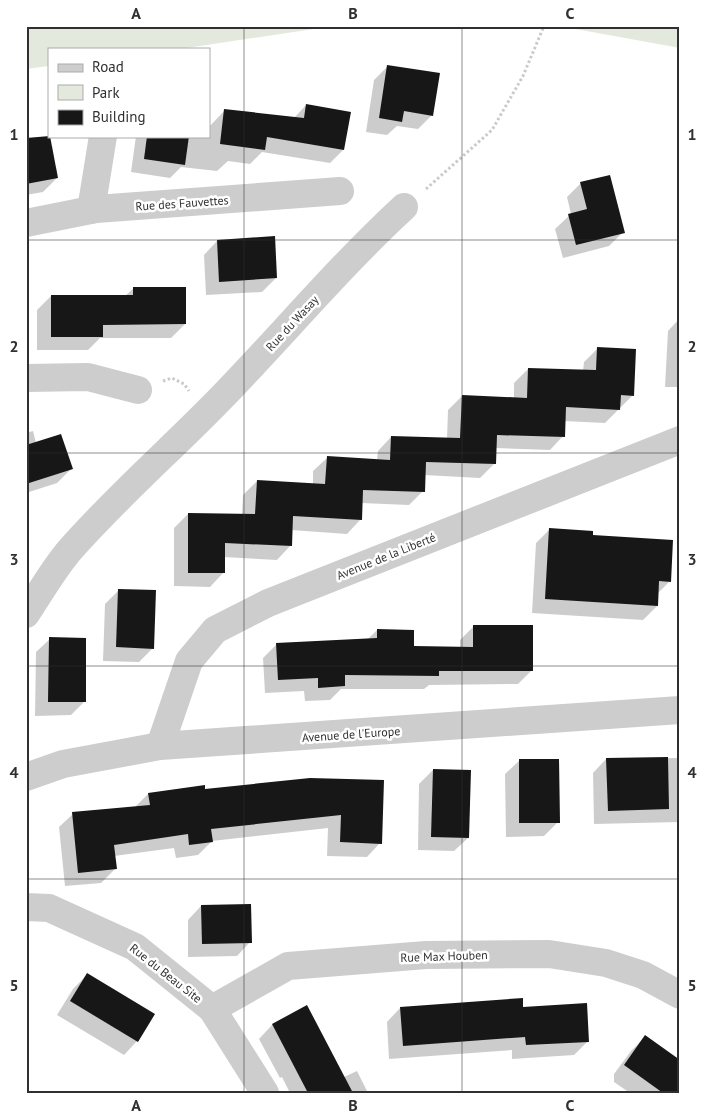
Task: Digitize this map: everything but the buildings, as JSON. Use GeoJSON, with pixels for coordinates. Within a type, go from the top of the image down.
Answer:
{"type":"FeatureCollection","features":[{"type":"Feature","properties":{"kind":"street"},"geometry":{"type":"LineString","coordinates":[[91,210],[103,138]]}},
{"type":"Feature","properties":{"kind":"street","name":"Rue des Fauvettes"},"geometry":{"type":"LineString","coordinates":[[26,223],[91,210],[340,191]]}},
{"type":"Feature","properties":{"kind":"street","name":"Rue du Wasay"},"geometry":{"type":"LineString","coordinates":[[26,614],[68,552],[153,462],[207,412],[278,339],[365,243],[404,207]]}},
{"type":"Feature","properties":{"kind":"street"},"geometry":{"type":"LineString","coordinates":[[26,378],[88,377],[138,390]]}},
{"type":"Feature","properties":{"kind":"street","name":"Avenue de la Liberté"},"geometry":{"type":"LineString","coordinates":[[160,746],[190,661],[215,630],[268,603],[680,440]]}},
{"type":"Feature","properties":{"kind":"street","name":"Avenue de l'Europe"},"geometry":{"type":"LineString","coordinates":[[26,777],[63,764],[160,746],[680,710]]}},
{"type":"Feature","properties":{"kind":"street","name":"Rue du Beau Site"},"geometry":{"type":"LineString","coordinates":[[26,907],[49,908],[135,947],[212,1009],[265,1093]]}},
{"type":"Feature","properties":{"kind":"street","name":"Rue Max Houben"},"geometry":{"type":"LineString","coordinates":[[212,1009],[288,966],[426,955],[550,954],[606,962],[643,975],[680,995]]}},
{"type":"Feature","properties":{"kind":"path"},"geometry":{"type":"LineString","coordinates":[[404,207],[451,169],[492,130],[523,76],[544,26]]}},
{"type":"Feature","properties":{"kind":"path"},"geometry":{"type":"LineString","coordinates":[[138,390],[172,378],[184,384],[207,412]]}},
{"type":"Feature","properties":{"kind":"green space"},"geometry":{"type":"Polygon","coordinates":[[[26,26],[333,26],[187,48],[48,48],[48,66],[26,69],[26,26]]]}},
{"type":"Feature","properties":{"kind":"green space"},"geometry":{"type":"Polygon","coordinates":[[[559,26],[680,26],[680,48],[559,26]]]}}]}
